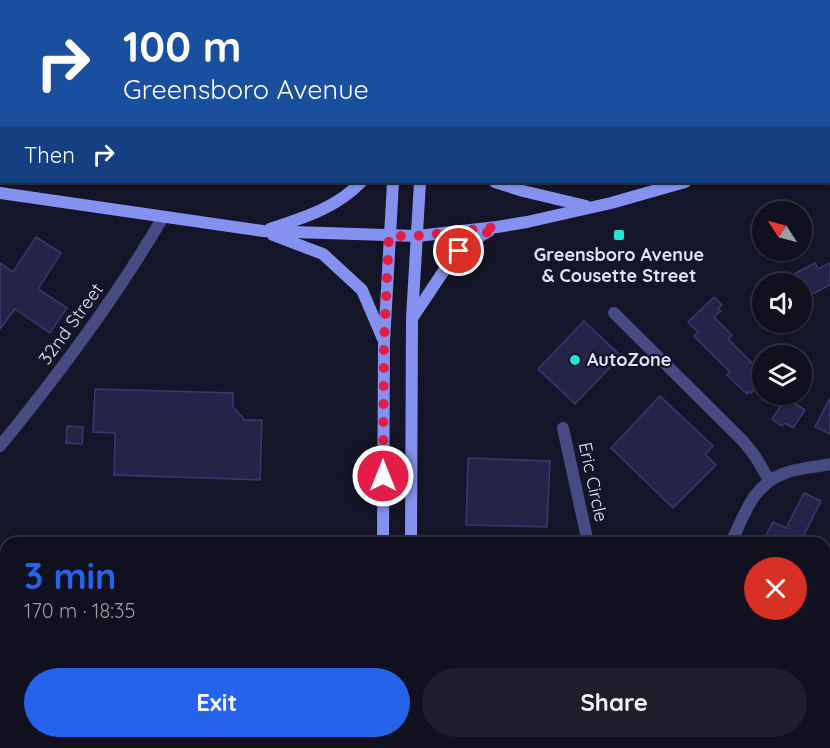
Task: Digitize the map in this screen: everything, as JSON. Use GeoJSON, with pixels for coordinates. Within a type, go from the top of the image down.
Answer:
{"type":"FeatureCollection","features":[{"type":"Feature","properties":{"kind":"main road"},"geometry":{"type":"LineString","coordinates":[[263,231],[320,211],[351,192],[360,183]]}},
{"type":"Feature","properties":{"kind":"main road"},"geometry":{"type":"LineString","coordinates":[[383,537],[384,342],[393,183]]}},
{"type":"Feature","properties":{"kind":"main road"},"geometry":{"type":"LineString","coordinates":[[411,537],[412,318],[420,183]]}},
{"type":"Feature","properties":{"kind":"main road"},"geometry":{"type":"LineString","coordinates":[[498,183],[590,207]]}},
{"type":"Feature","properties":{"kind":"main road"},"geometry":{"type":"LineString","coordinates":[[0,193],[263,231],[417,236],[497,227],[590,207],[681,183]]}},
{"type":"Feature","properties":{"kind":"main road"},"geometry":{"type":"LineString","coordinates":[[412,318],[451,260],[468,243],[497,227]]}},
{"type":"Feature","properties":{"kind":"main road"},"geometry":{"type":"LineString","coordinates":[[263,231],[323,254],[331,261],[362,290],[384,342]]}},
{"type":"Feature","properties":{"kind":"street","name":"32nd Street"},"geometry":{"type":"LineString","coordinates":[[0,446],[34,404],[133,268],[163,217]]}},
{"type":"Feature","properties":{"kind":"street"},"geometry":{"type":"LineString","coordinates":[[614,313],[743,441],[769,480]]}},
{"type":"Feature","properties":{"kind":"street","name":"Eric Circle"},"geometry":{"type":"LineString","coordinates":[[563,428],[587,537]]}},
{"type":"Feature","properties":{"kind":"street"},"geometry":{"type":"LineString","coordinates":[[734,537],[753,496],[769,480],[789,472],[830,464]]}},
{"type":"Feature","properties":{"kind":"building"},"geometry":{"type":"Polygon","coordinates":[[[36,237],[61,253],[38,289],[67,308],[50,333],[15,309],[0,329],[0,263],[13,272],[36,237]]]}},
{"type":"Feature","properties":{"kind":"building"},"geometry":{"type":"Polygon","coordinates":[[[815,263],[818,269],[830,263],[830,285],[812,294],[812,273],[796,273],[815,263]]]}},
{"type":"Feature","properties":{"kind":"building"},"geometry":{"type":"Polygon","coordinates":[[[714,297],[722,305],[718,309],[721,311],[714,317],[732,335],[728,339],[752,363],[751,393],[747,394],[727,375],[730,372],[694,336],[698,332],[688,322],[714,297]]]}},
{"type":"Feature","properties":{"kind":"building"},"geometry":{"type":"Polygon","coordinates":[[[584,321],[621,356],[575,404],[538,369],[584,321]]]}},
{"type":"Feature","properties":{"kind":"building"},"geometry":{"type":"Polygon","coordinates":[[[95,389],[233,393],[233,407],[245,420],[262,420],[260,480],[114,475],[115,433],[93,432],[95,389]]]}},
{"type":"Feature","properties":{"kind":"building"},"geometry":{"type":"Polygon","coordinates":[[[660,396],[713,446],[705,454],[716,465],[673,508],[611,448],[660,396]]]}},
{"type":"Feature","properties":{"kind":"building"},"geometry":{"type":"Polygon","coordinates":[[[830,398],[830,434],[815,427],[830,398]]]}},
{"type":"Feature","properties":{"kind":"building"},"geometry":{"type":"Polygon","coordinates":[[[781,405],[797,405],[805,410],[793,428],[785,423],[782,426],[772,419],[781,405]]]}},
{"type":"Feature","properties":{"kind":"building"},"geometry":{"type":"Polygon","coordinates":[[[67,426],[83,427],[82,444],[66,443],[67,426]]]}},
{"type":"Feature","properties":{"kind":"building"},"geometry":{"type":"Polygon","coordinates":[[[468,458],[550,461],[547,527],[466,525],[468,458]]]}},
{"type":"Feature","properties":{"kind":"building"},"geometry":{"type":"Polygon","coordinates":[[[804,493],[821,501],[803,537],[765,537],[773,522],[786,528],[804,493]]]}},
{"type":"Feature","properties":{"kind":"place","name":"Greensboro Avenue & Cousette Street"},"geometry":{"type":"Point","coordinates":[619,235]}},
{"type":"Feature","properties":{"kind":"place","name":"AutoZone"},"geometry":{"type":"Point","coordinates":[575,360]}},
{"type":"Feature","properties":{"kind":"route"},"geometry":{"type":"LineString","coordinates":[[383,476],[384,342],[389,236],[417,236],[497,227],[468,243],[459,251]]}}]}
